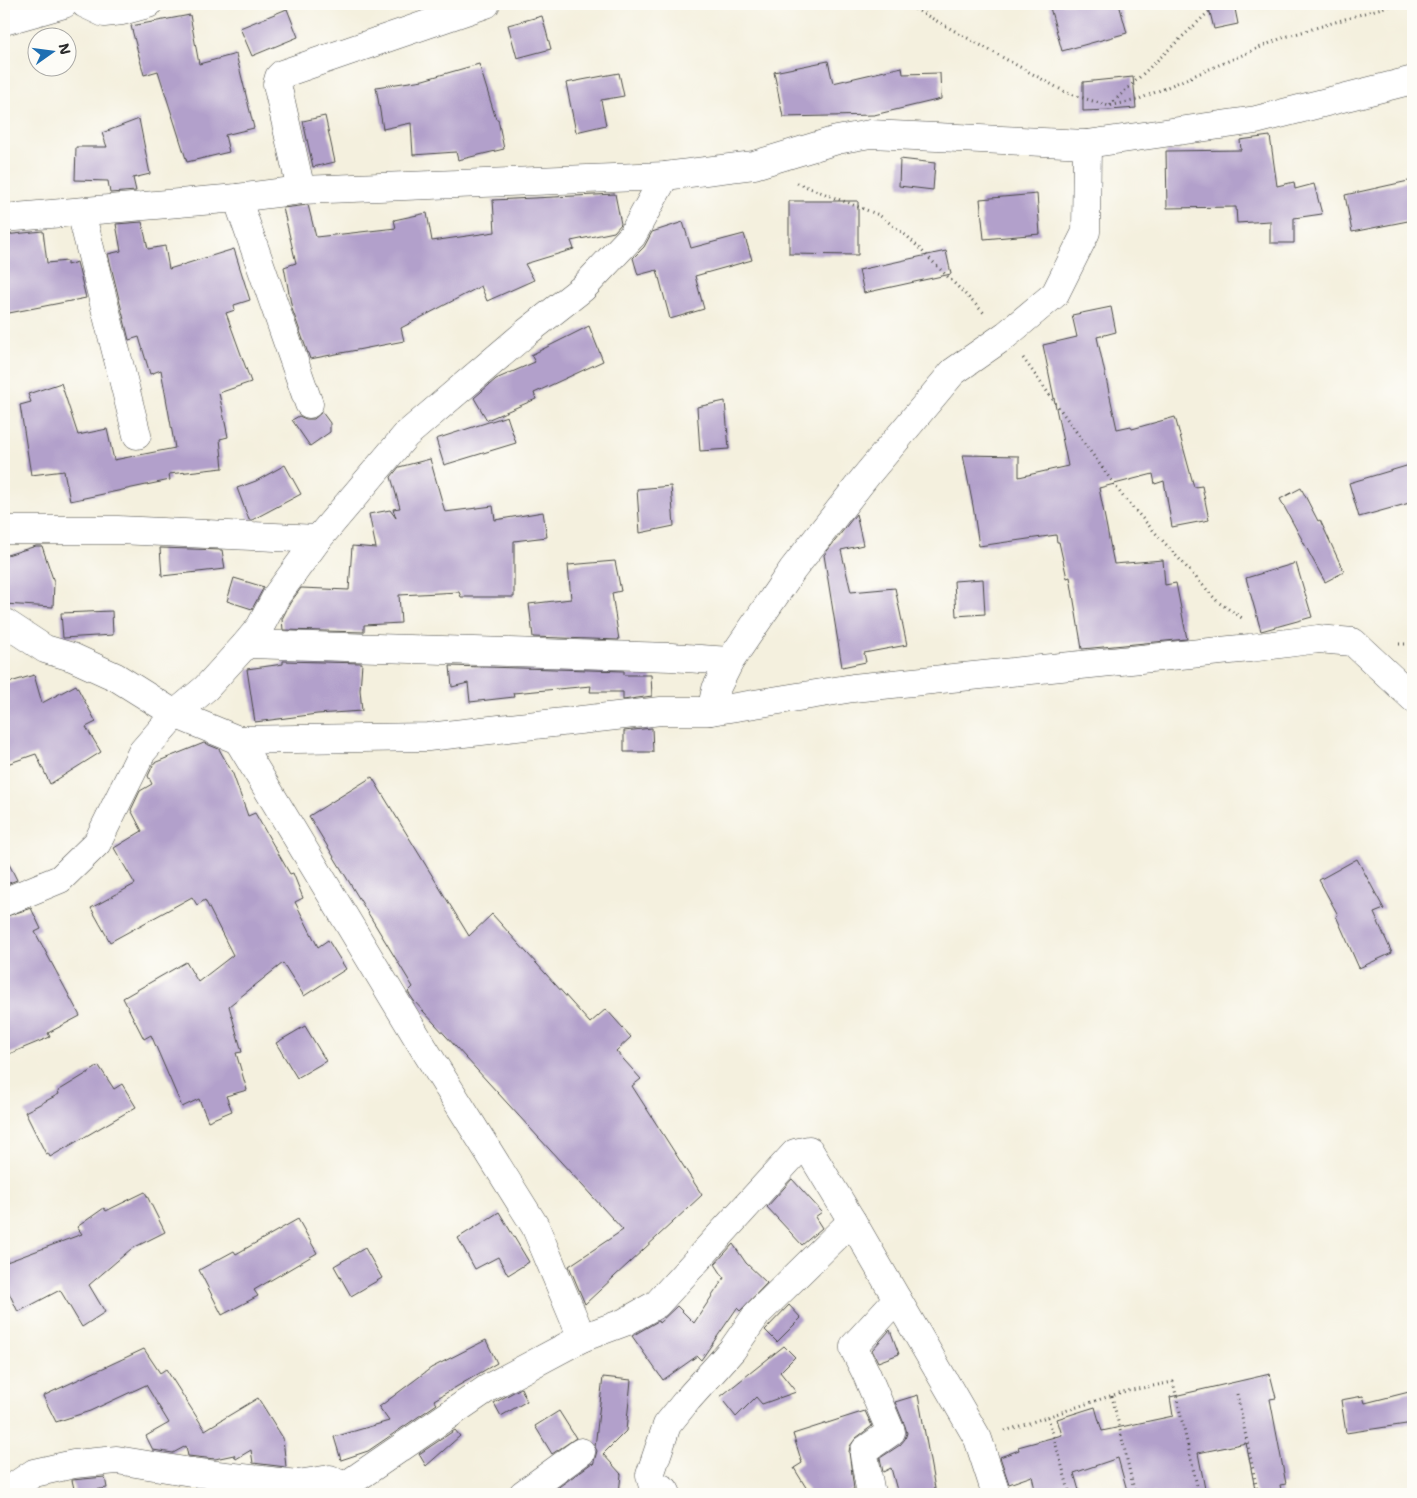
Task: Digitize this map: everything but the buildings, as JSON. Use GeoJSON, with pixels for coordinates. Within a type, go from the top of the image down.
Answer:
{"type":"FeatureCollection","features":[{"type":"Feature","properties":{"kind":"street"},"geometry":{"type":"LineString","coordinates":[[4,21],[64,4]]}},
{"type":"Feature","properties":{"kind":"street"},"geometry":{"type":"LineString","coordinates":[[85,4],[104,13],[122,11],[148,4]]}},
{"type":"Feature","properties":{"kind":"street"},"geometry":{"type":"LineString","coordinates":[[301,190],[277,84],[279,77],[282,74],[486,4]]}},
{"type":"Feature","properties":{"kind":"street"},"geometry":{"type":"LineString","coordinates":[[4,218],[237,198],[301,190],[665,176],[754,165],[837,140],[870,134],[1100,142],[1256,120],[1413,80]]}},
{"type":"Feature","properties":{"kind":"street"},"geometry":{"type":"LineString","coordinates":[[711,712],[716,688],[730,661],[793,569],[866,476],[953,372],[1006,335],[1055,294],[1086,232],[1100,142]]}},
{"type":"Feature","properties":{"kind":"street"},"geometry":{"type":"LineString","coordinates":[[4,902],[60,879],[97,843],[142,752],[175,714],[206,688],[246,644],[260,627],[277,595],[318,539],[406,435],[527,332],[583,288],[632,236],[665,176]]}},
{"type":"Feature","properties":{"kind":"street"},"geometry":{"type":"LineString","coordinates":[[237,198],[309,404]]}},
{"type":"Feature","properties":{"kind":"street"},"geometry":{"type":"LineString","coordinates":[[81,212],[137,435]]}},
{"type":"Feature","properties":{"kind":"street"},"geometry":{"type":"LineString","coordinates":[[4,530],[118,530],[318,539]]}},
{"type":"Feature","properties":{"kind":"street"},"geometry":{"type":"LineString","coordinates":[[4,622],[45,648],[72,657],[116,677],[175,714],[238,740],[428,737],[661,711],[711,712],[853,688],[1318,639],[1353,642],[1413,698]]}},
{"type":"Feature","properties":{"kind":"street"},"geometry":{"type":"LineString","coordinates":[[246,644],[661,657],[730,661]]}},
{"type":"Feature","properties":{"kind":"street"},"geometry":{"type":"LineString","coordinates":[[238,740],[423,1047],[535,1226],[582,1338]]}},
{"type":"Feature","properties":{"kind":"street"},"geometry":{"type":"LineString","coordinates":[[4,1493],[34,1473],[74,1464],[117,1460],[191,1472],[297,1484],[330,1479],[336,1483],[340,1492],[488,1388],[582,1338],[625,1322],[657,1304],[795,1153],[809,1150],[978,1439],[996,1494]]}},
{"type":"Feature","properties":{"kind":"street"},"geometry":{"type":"LineString","coordinates":[[667,1494],[665,1490],[652,1483],[650,1475],[667,1425],[732,1350],[757,1314],[852,1221]]}},
{"type":"Feature","properties":{"kind":"street"},"geometry":{"type":"LineString","coordinates":[[871,1494],[864,1455],[865,1450],[890,1432],[854,1346],[897,1299]]}},
{"type":"Feature","properties":{"kind":"street"},"geometry":{"type":"LineString","coordinates":[[523,1494],[581,1452]]}},
{"type":"Feature","properties":{"kind":"path"},"geometry":{"type":"LineString","coordinates":[[906,4],[1067,93],[1110,106],[1137,100],[1282,38],[1395,4]]}},
{"type":"Feature","properties":{"kind":"path"},"geometry":{"type":"LineString","coordinates":[[1100,142],[1110,106],[1217,4]]}},
{"type":"Feature","properties":{"kind":"path"},"geometry":{"type":"LineString","coordinates":[[754,165],[879,215],[908,236],[1006,335],[1124,498],[1218,602],[1280,644]]}},
{"type":"Feature","properties":{"kind":"path"},"geometry":{"type":"LineString","coordinates":[[978,1439],[1112,1396],[1174,1382],[1199,1494]]}},
{"type":"Feature","properties":{"kind":"path"},"geometry":{"type":"LineString","coordinates":[[1237,1394],[1258,1494]]}},
{"type":"Feature","properties":{"kind":"path"},"geometry":{"type":"LineString","coordinates":[[1112,1396],[1135,1494]]}},
{"type":"Feature","properties":{"kind":"path"},"geometry":{"type":"LineString","coordinates":[[1048,1417],[1070,1494]]}}]}
